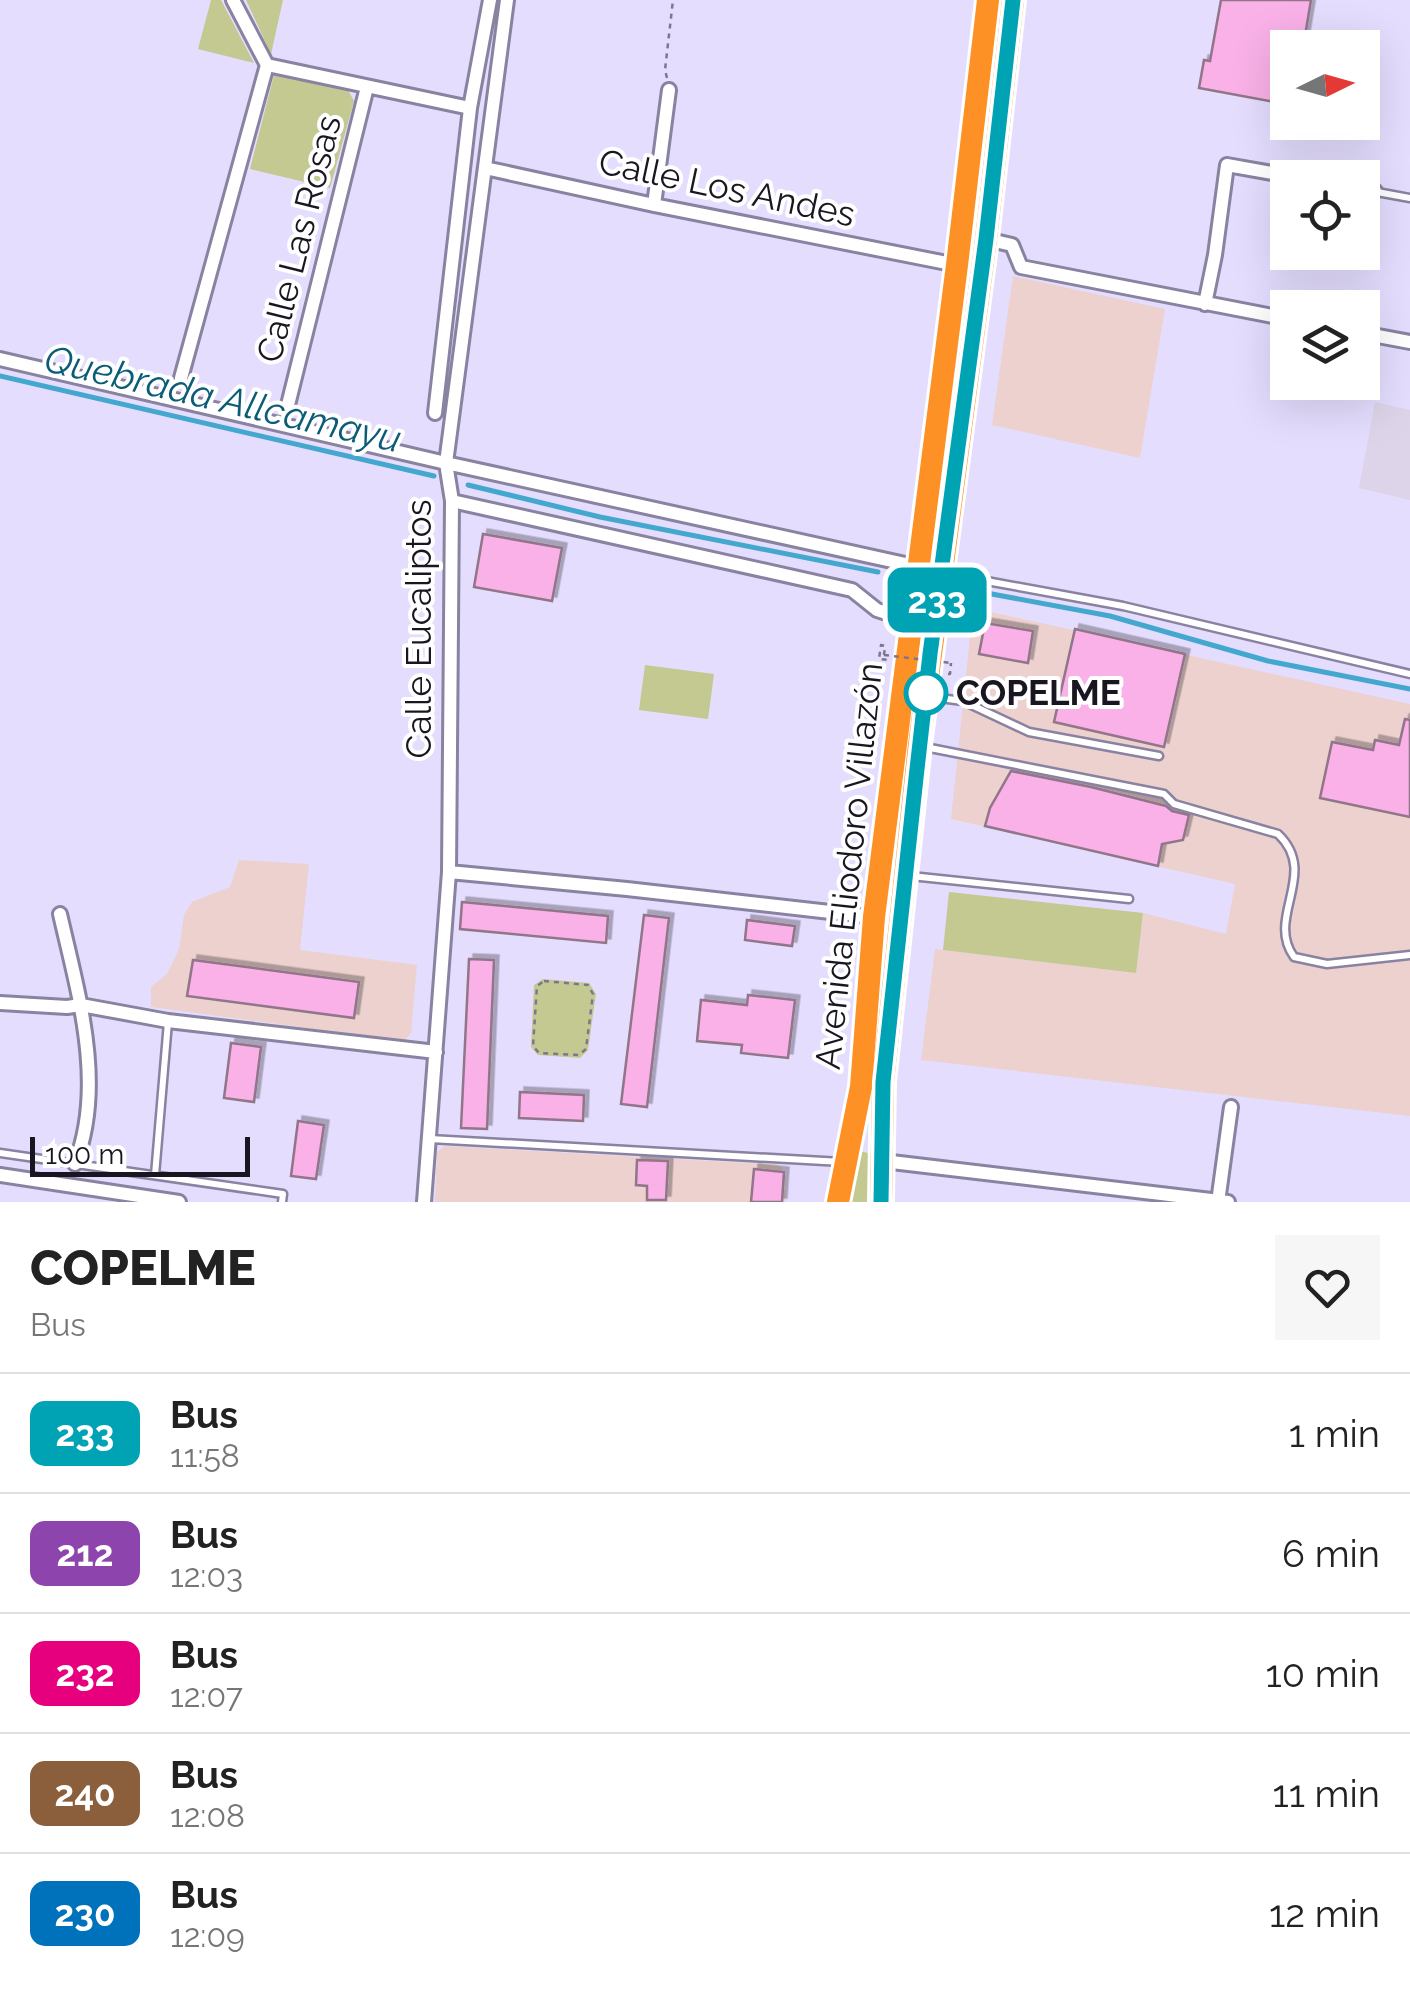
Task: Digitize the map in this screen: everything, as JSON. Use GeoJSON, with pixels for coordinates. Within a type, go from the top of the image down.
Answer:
{"type":"FeatureCollection","features":[{"type":"Feature","properties":{"kind":"highway","name":"Avenida Eliodoro Villazón"},"geometry":{"type":"LineString","coordinates":[[881,1202],[883,1082],[926,697],[930,568],[957,265],[988,0]]}},
{"type":"Feature","properties":{"kind":"highway","name":"Avenida Eliodoro Villazón"},"geometry":{"type":"LineString","coordinates":[[838,1202],[861,1087],[874,917],[911,621],[930,568],[986,239],[1013,0]]}},
{"type":"Feature","properties":{"kind":"street"},"geometry":{"type":"LineString","coordinates":[[181,378],[268,65],[232,0]]}},
{"type":"Feature","properties":{"kind":"street"},"geometry":{"type":"LineString","coordinates":[[436,412],[470,108],[490,0]]}},
{"type":"Feature","properties":{"kind":"street","name":"Calle Eucaliptos"},"geometry":{"type":"LineString","coordinates":[[424,1202],[449,872],[452,500],[446,463],[507,0]]}},
{"type":"Feature","properties":{"kind":"street"},"geometry":{"type":"LineString","coordinates":[[268,65],[470,108]]}},
{"type":"Feature","properties":{"kind":"street","name":"Calle Las Rosas"},"geometry":{"type":"LineString","coordinates":[[288,405],[367,87]]}},
{"type":"Feature","properties":{"kind":"street"},"geometry":{"type":"LineString","coordinates":[[654,205],[669,90]]}},
{"type":"Feature","properties":{"kind":"street"},"geometry":{"type":"LineString","coordinates":[[1205,304],[1228,165],[1270,173]]}},
{"type":"Feature","properties":{"kind":"street","name":"Calle Los Andes"},"geometry":{"type":"LineString","coordinates":[[484,168],[957,265]]}},
{"type":"Feature","properties":{"kind":"street"},"geometry":{"type":"LineString","coordinates":[[986,239],[1012,245],[1021,266],[1270,316]]}},
{"type":"Feature","properties":{"kind":"street"},"geometry":{"type":"LineString","coordinates":[[1380,336],[1410,342]]}},
{"type":"Feature","properties":{"kind":"street"},"geometry":{"type":"LineString","coordinates":[[0,359],[446,463],[930,568]]}},
{"type":"Feature","properties":{"kind":"street"},"geometry":{"type":"LineString","coordinates":[[452,500],[852,590],[877,610],[911,621]]}},
{"type":"Feature","properties":{"kind":"street"},"geometry":{"type":"LineString","coordinates":[[449,872],[874,917]]}},
{"type":"Feature","properties":{"kind":"street"},"geometry":{"type":"LineString","coordinates":[[60,914],[80,1005],[89,1098],[84,1141],[75,1164]]}},
{"type":"Feature","properties":{"kind":"street"},"geometry":{"type":"LineString","coordinates":[[0,1003],[80,1005],[168,1021],[436,1052]]}},
{"type":"Feature","properties":{"kind":"street"},"geometry":{"type":"LineString","coordinates":[[1218,1201],[1231,1107]]}},
{"type":"Feature","properties":{"kind":"street"},"geometry":{"type":"LineString","coordinates":[[882,1161],[1228,1202]]}},
{"type":"Feature","properties":{"kind":"street"},"geometry":{"type":"LineString","coordinates":[[0,1175],[179,1202]]}},
{"type":"Feature","properties":{"kind":"lane"},"geometry":{"type":"LineString","coordinates":[[1380,192],[1410,198]]}},
{"type":"Feature","properties":{"kind":"lane"},"geometry":{"type":"LineString","coordinates":[[930,568],[1123,606],[1410,674]]}},
{"type":"Feature","properties":{"kind":"lane"},"geometry":{"type":"LineString","coordinates":[[926,697],[963,700],[1028,732],[1159,756]]}},
{"type":"Feature","properties":{"kind":"lane"},"geometry":{"type":"LineString","coordinates":[[919,746],[1164,794],[1174,804],[1278,834],[1289,844],[1296,866],[1285,929],[1286,946],[1294,957],[1327,964],[1410,955]]}},
{"type":"Feature","properties":{"kind":"lane"},"geometry":{"type":"LineString","coordinates":[[905,876],[1129,899]]}},
{"type":"Feature","properties":{"kind":"lane"},"geometry":{"type":"LineString","coordinates":[[156,1175],[168,1021]]}},
{"type":"Feature","properties":{"kind":"lane"},"geometry":{"type":"LineString","coordinates":[[429,1139],[848,1162]]}},
{"type":"Feature","properties":{"kind":"lane"},"geometry":{"type":"LineString","coordinates":[[0,1153],[284,1194],[282,1202]]}},
{"type":"Feature","properties":{"kind":"path"},"geometry":{"type":"LineString","coordinates":[[669,90],[665,70],[673,0]]}},
{"type":"Feature","properties":{"kind":"path"},"geometry":{"type":"LineString","coordinates":[[879,659],[881,645],[885,646],[884,654],[951,663]]}},
{"type":"Feature","properties":{"kind":"path"},"geometry":{"type":"LineString","coordinates":[[540,982],[588,985],[594,994],[583,1053],[579,1056],[536,1050],[533,1046],[540,982]]}},
{"type":"Feature","properties":{"kind":"shaded area"},"geometry":{"type":"Polygon","coordinates":[[[1013,276],[1165,309],[1140,458],[992,425],[1013,276]]]}},
{"type":"Feature","properties":{"kind":"shaded area"},"geometry":{"type":"Polygon","coordinates":[[[1375,402],[1410,410],[1410,500],[1359,488],[1375,402]]]}},
{"type":"Feature","properties":{"kind":"shaded area"},"geometry":{"type":"Polygon","coordinates":[[[973,608],[1410,704],[1410,1116],[921,1060],[935,949],[1136,973],[1143,913],[1226,934],[1235,884],[951,819],[973,608]]]}},
{"type":"Feature","properties":{"kind":"shaded area"},"geometry":{"type":"Polygon","coordinates":[[[239,860],[309,864],[300,950],[417,965],[411,1033],[404,1041],[151,1007],[151,987],[167,974],[179,949],[184,915],[192,902],[230,887],[239,860]]]}},
{"type":"Feature","properties":{"kind":"shaded area"},"geometry":{"type":"Polygon","coordinates":[[[445,1146],[780,1165],[786,1178],[785,1202],[435,1202],[437,1152],[445,1146]]]}},
{"type":"Feature","properties":{"kind":"green space"},"geometry":{"type":"Polygon","coordinates":[[[211,0],[221,0],[254,63],[198,49],[211,0]]]}},
{"type":"Feature","properties":{"kind":"green space"},"geometry":{"type":"Polygon","coordinates":[[[246,0],[283,0],[271,54],[246,0]]]}},
{"type":"Feature","properties":{"kind":"green space"},"geometry":{"type":"Polygon","coordinates":[[[274,75],[348,90],[354,101],[330,188],[250,169],[274,75]]]}},
{"type":"Feature","properties":{"kind":"green space"},"geometry":{"type":"Polygon","coordinates":[[[645,665],[714,674],[708,719],[639,710],[645,665]]]}},
{"type":"Feature","properties":{"kind":"green space"},"geometry":{"type":"Polygon","coordinates":[[[949,892],[1143,913],[1136,973],[943,950],[949,892]]]}},
{"type":"Feature","properties":{"kind":"green space"},"geometry":{"type":"Polygon","coordinates":[[[543,979],[589,983],[596,994],[588,1050],[580,1058],[538,1055],[531,1047],[534,985],[543,979]]]}},
{"type":"Feature","properties":{"kind":"green space"},"geometry":{"type":"Polygon","coordinates":[[[859,1151],[873,1154],[871,1202],[847,1202],[859,1151]]]}},
{"type":"Feature","properties":{"kind":"building"},"geometry":{"type":"Polygon","coordinates":[[[1221,0],[1311,0],[1306,30],[1270,30],[1270,101],[1199,88],[1204,60],[1210,61],[1221,0]]]}},
{"type":"Feature","properties":{"kind":"building"},"geometry":{"type":"Polygon","coordinates":[[[483,534],[562,548],[552,601],[474,587],[483,534]]]}},
{"type":"Feature","properties":{"kind":"building"},"geometry":{"type":"Polygon","coordinates":[[[985,623],[1033,631],[1028,663],[979,654],[985,623]]]}},
{"type":"Feature","properties":{"kind":"building"},"geometry":{"type":"Polygon","coordinates":[[[1075,629],[1185,654],[1164,747],[1054,722],[1075,629]]]}},
{"type":"Feature","properties":{"kind":"building"},"geometry":{"type":"Polygon","coordinates":[[[1405,719],[1410,720],[1410,817],[1320,798],[1332,742],[1373,750],[1375,740],[1399,745],[1405,719]]]}},
{"type":"Feature","properties":{"kind":"building"},"geometry":{"type":"Polygon","coordinates":[[[1011,771],[1091,787],[1189,815],[1183,840],[1162,844],[1158,866],[985,826],[990,808],[1011,771]]]}},
{"type":"Feature","properties":{"kind":"building"},"geometry":{"type":"Polygon","coordinates":[[[462,902],[608,916],[606,943],[460,929],[462,902]]]}},
{"type":"Feature","properties":{"kind":"building"},"geometry":{"type":"Polygon","coordinates":[[[644,915],[669,918],[647,1107],[621,1104],[644,915]]]}},
{"type":"Feature","properties":{"kind":"building"},"geometry":{"type":"Polygon","coordinates":[[[747,920],[795,926],[792,946],[745,940],[747,920]]]}},
{"type":"Feature","properties":{"kind":"building"},"geometry":{"type":"Polygon","coordinates":[[[469,959],[494,960],[487,1129],[461,1128],[469,959]]]}},
{"type":"Feature","properties":{"kind":"building"},"geometry":{"type":"Polygon","coordinates":[[[193,960],[359,982],[354,1018],[187,996],[193,960]]]}},
{"type":"Feature","properties":{"kind":"building"},"geometry":{"type":"Polygon","coordinates":[[[748,995],[795,1000],[788,1058],[741,1053],[742,1045],[697,1041],[701,1000],[747,1005],[748,995]]]}},
{"type":"Feature","properties":{"kind":"building"},"geometry":{"type":"Polygon","coordinates":[[[231,1043],[261,1047],[254,1102],[224,1098],[231,1043]]]}},
{"type":"Feature","properties":{"kind":"building"},"geometry":{"type":"Polygon","coordinates":[[[520,1092],[584,1095],[583,1121],[519,1118],[520,1092]]]}},
{"type":"Feature","properties":{"kind":"building"},"geometry":{"type":"Polygon","coordinates":[[[298,1121],[324,1125],[316,1179],[291,1176],[298,1121]]]}},
{"type":"Feature","properties":{"kind":"building"},"geometry":{"type":"Polygon","coordinates":[[[637,1160],[668,1161],[666,1200],[647,1200],[647,1186],[636,1185],[637,1160]]]}},
{"type":"Feature","properties":{"kind":"building"},"geometry":{"type":"Polygon","coordinates":[[[754,1169],[784,1172],[782,1202],[751,1202],[754,1169]]]}},
{"type":"Feature","properties":{"kind":"waterway","name":"Quebrada Allcamayu"},"geometry":{"type":"LineString","coordinates":[[0,376],[434,476]]}},
{"type":"Feature","properties":{"kind":"waterway","name":"Quebrada Allcamayu"},"geometry":{"type":"LineString","coordinates":[[468,485],[600,517],[878,572]]}},
{"type":"Feature","properties":{"kind":"waterway","name":"Quebrada Allcamayu"},"geometry":{"type":"LineString","coordinates":[[965,589],[1110,616],[1268,661],[1410,689]]}},
{"type":"Feature","properties":{"kind":"bus line","name":"233"},"geometry":{"type":"LineString","coordinates":[[881,1202],[883,1082],[916,778],[1013,0]]}},
{"type":"Feature","properties":{"kind":"place","name":"COPELME"},"geometry":{"type":"Point","coordinates":[926,693]}}]}
